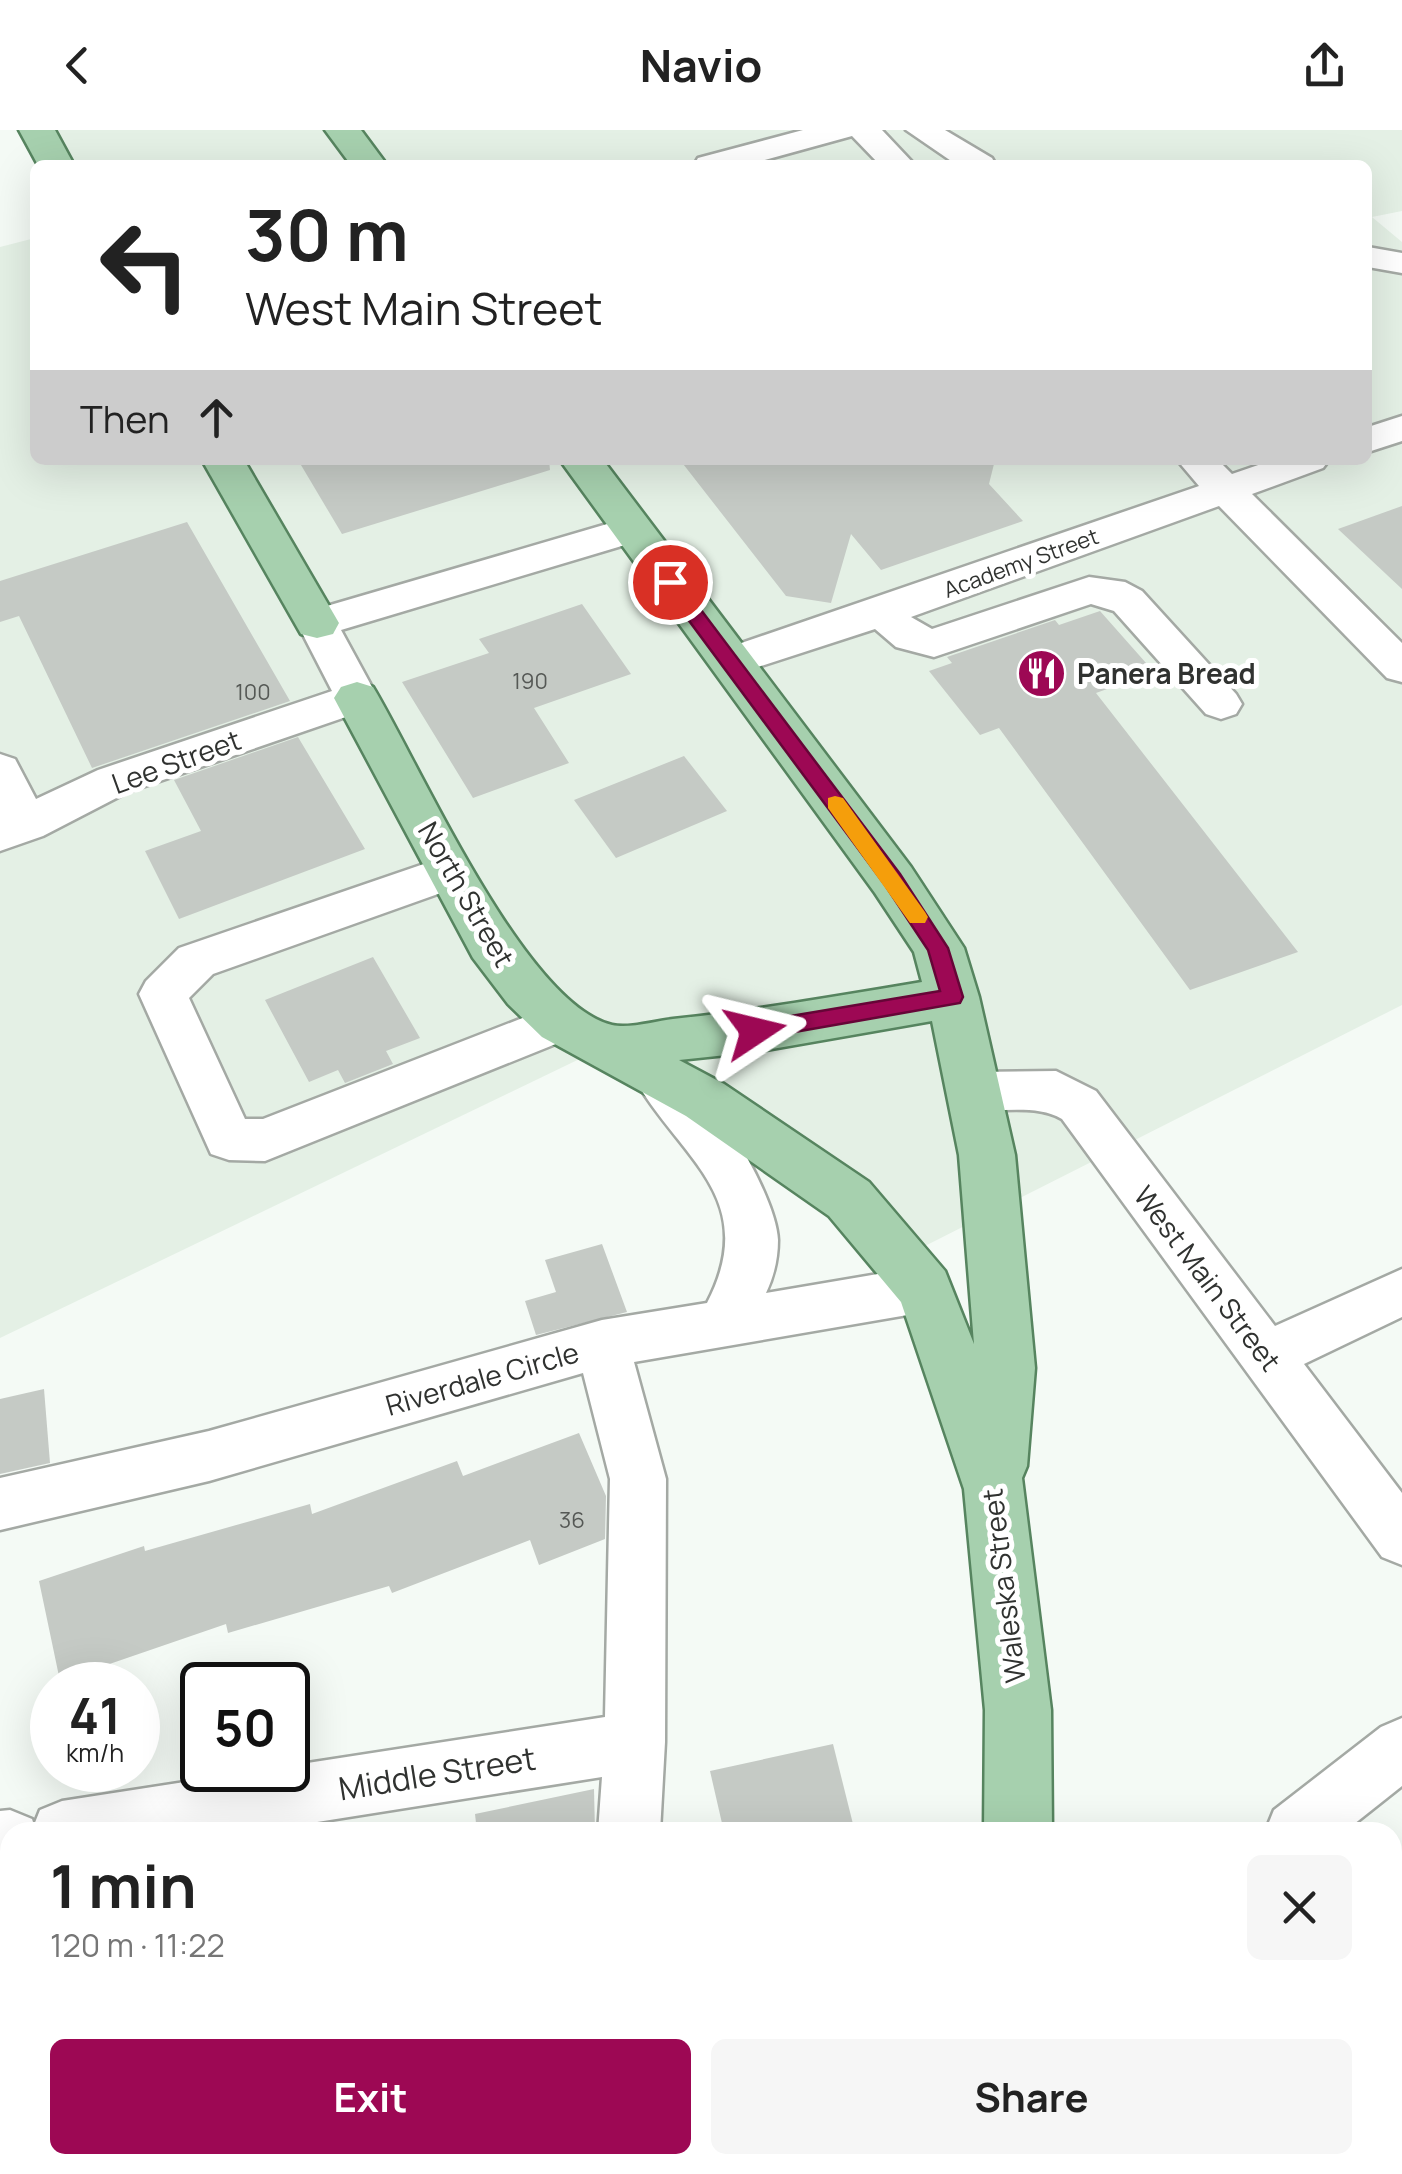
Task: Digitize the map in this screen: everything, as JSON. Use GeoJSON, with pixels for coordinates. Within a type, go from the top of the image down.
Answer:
{"type":"FeatureCollection","features":[{"type":"Feature","properties":{"kind":"main road"},"geometry":{"type":"LineString","coordinates":[[37,130],[53,160]]}},
{"type":"Feature","properties":{"kind":"main road"},"geometry":{"type":"LineString","coordinates":[[344,130],[365,160]]}},
{"type":"Feature","properties":{"kind":"main road","name":"North Street"},"geometry":{"type":"LineString","coordinates":[[226,465],[317,623]]}},
{"type":"Feature","properties":{"kind":"main road"},"geometry":{"type":"LineString","coordinates":[[585,465],[893,880],[938,948],[987,1155],[1004,1368],[995,1489]]}},
{"type":"Feature","properties":{"kind":"main road","name":"North Street"},"geometry":{"type":"LineString","coordinates":[[357,698],[491,944],[526,990],[582,1035],[654,1070],[745,1124],[850,1199]]}},
{"type":"Feature","properties":{"kind":"main road"},"geometry":{"type":"LineString","coordinates":[[582,1035],[755,1031],[952,997]]}},
{"type":"Feature","properties":{"kind":"main road","name":"Waleska Street"},"geometry":{"type":"LineString","coordinates":[[850,1199],[925,1289],[995,1489],[1018,1710],[1018,1822]]}},
{"type":"Feature","properties":{"kind":"street"},"geometry":{"type":"LineString","coordinates":[[729,160],[840,130]]}},
{"type":"Feature","properties":{"kind":"street"},"geometry":{"type":"LineString","coordinates":[[864,130],[894,160]]}},
{"type":"Feature","properties":{"kind":"street"},"geometry":{"type":"LineString","coordinates":[[922,130],[972,160]]}},
{"type":"Feature","properties":{"kind":"street"},"geometry":{"type":"LineString","coordinates":[[1372,259],[1402,263]]}},
{"type":"Feature","properties":{"kind":"street"},"geometry":{"type":"LineString","coordinates":[[1372,439],[1402,428]]}},
{"type":"Feature","properties":{"kind":"street"},"geometry":{"type":"LineString","coordinates":[[1201,465],[1402,668]]}},
{"type":"Feature","properties":{"kind":"street","name":"Academy Street"},"geometry":{"type":"LineString","coordinates":[[730,662],[883,612],[1296,465]]}},
{"type":"Feature","properties":{"kind":"street"},"geometry":{"type":"LineString","coordinates":[[317,623],[631,530]]}},
{"type":"Feature","properties":{"kind":"street"},"geometry":{"type":"LineString","coordinates":[[883,612],[903,636],[934,643],[1090,590],[1112,592],[1128,602],[1221,704]]}},
{"type":"Feature","properties":{"kind":"street","name":"North Street"},"geometry":{"type":"LineString","coordinates":[[317,623],[357,698]]}},
{"type":"Feature","properties":{"kind":"street","name":"Lee Street"},"geometry":{"type":"LineString","coordinates":[[13,830],[113,781],[357,698]]}},
{"type":"Feature","properties":{"kind":"street"},"geometry":{"type":"LineString","coordinates":[[0,770],[13,830]]}},
{"type":"Feature","properties":{"kind":"street"},"geometry":{"type":"LineString","coordinates":[[450,872],[196,960],[162,994],[228,1139],[265,1140],[582,1035]]}},
{"type":"Feature","properties":{"kind":"street"},"geometry":{"type":"LineString","coordinates":[[654,1070],[727,1166],[748,1212],[750,1266],[724,1322]]}},
{"type":"Feature","properties":{"kind":"street","name":"West Main Street"},"geometry":{"type":"LineString","coordinates":[[974,1092],[1056,1091],[1078,1106],[1402,1538]]}},
{"type":"Feature","properties":{"kind":"street"},"geometry":{"type":"LineString","coordinates":[[602,1344],[925,1289]]}},
{"type":"Feature","properties":{"kind":"street"},"geometry":{"type":"LineString","coordinates":[[1266,1356],[1402,1292]]}},
{"type":"Feature","properties":{"kind":"street","name":"Riverdale Circle"},"geometry":{"type":"LineString","coordinates":[[0,1504],[209,1456],[602,1344],[638,1479],[630,1822]]}},
{"type":"Feature","properties":{"kind":"street","name":"Middle Street"},"geometry":{"type":"LineString","coordinates":[[126,1822],[634,1742]]}},
{"type":"Feature","properties":{"kind":"street"},"geometry":{"type":"LineString","coordinates":[[1309,1822],[1402,1748]]}},
{"type":"Feature","properties":{"kind":"shaded area"},"geometry":{"type":"Polygon","coordinates":[[[33,130],[1402,130],[1402,211],[1372,217],[1372,160],[49,160],[33,130]]]}},
{"type":"Feature","properties":{"kind":"shaded area"},"geometry":{"type":"Polygon","coordinates":[[[1372,217],[1402,242],[1402,1005],[917,1250],[594,1052],[0,1338],[0,247],[30,239],[30,465],[1372,465],[1372,217]]]}},
{"type":"Feature","properties":{"kind":"building"},"geometry":{"type":"Polygon","coordinates":[[[301,465],[550,465],[550,470],[342,534],[301,465]]]}},
{"type":"Feature","properties":{"kind":"building"},"geometry":{"type":"Polygon","coordinates":[[[684,465],[994,465],[989,484],[1023,521],[881,570],[851,534],[831,603],[786,596],[684,465]]]}},
{"type":"Feature","properties":{"kind":"building"},"geometry":{"type":"Polygon","coordinates":[[[1402,506],[1402,589],[1338,529],[1402,506]]]}},
{"type":"Feature","properties":{"kind":"building"},"geometry":{"type":"Polygon","coordinates":[[[187,522],[290,701],[92,768],[19,616],[0,622],[0,581],[187,522]]]}},
{"type":"Feature","properties":{"kind":"building"},"geometry":{"type":"Polygon","coordinates":[[[582,604],[631,674],[534,708],[569,763],[473,798],[402,682],[489,653],[479,639],[582,604]]]}},
{"type":"Feature","properties":{"kind":"building"},"geometry":{"type":"Polygon","coordinates":[[[1100,611],[1154,672],[1096,693],[1298,952],[1190,990],[999,728],[980,735],[929,671],[952,663],[947,657],[1055,620],[1059,625],[1100,611]]]}},
{"type":"Feature","properties":{"kind":"building"},"geometry":{"type":"Polygon","coordinates":[[[298,737],[365,849],[179,919],[145,851],[201,831],[174,780],[298,737]]]}},
{"type":"Feature","properties":{"kind":"building"},"geometry":{"type":"Polygon","coordinates":[[[684,756],[727,811],[616,858],[574,800],[684,756]]]}},
{"type":"Feature","properties":{"kind":"building"},"geometry":{"type":"Polygon","coordinates":[[[373,957],[420,1038],[386,1051],[393,1064],[345,1083],[338,1070],[309,1082],[265,1000],[373,957]]]}},
{"type":"Feature","properties":{"kind":"building"},"geometry":{"type":"Polygon","coordinates":[[[602,1244],[627,1312],[536,1335],[525,1301],[556,1292],[545,1260],[602,1244]]]}},
{"type":"Feature","properties":{"kind":"building"},"geometry":{"type":"Polygon","coordinates":[[[44,1389],[50,1463],[0,1474],[0,1399],[44,1389]]]}},
{"type":"Feature","properties":{"kind":"building"},"geometry":{"type":"Polygon","coordinates":[[[579,1433],[606,1496],[605,1539],[539,1565],[530,1540],[392,1593],[389,1586],[228,1633],[226,1624],[115,1662],[56,1662],[39,1581],[144,1546],[145,1551],[310,1504],[312,1514],[457,1461],[463,1476],[579,1433]]]}},
{"type":"Feature","properties":{"kind":"building"},"geometry":{"type":"Polygon","coordinates":[[[833,1744],[852,1822],[722,1822],[710,1771],[833,1744]]]}},
{"type":"Feature","properties":{"kind":"building"},"geometry":{"type":"Polygon","coordinates":[[[594,1789],[595,1822],[476,1822],[475,1814],[594,1789]]]}},
{"type":"Feature","properties":{"kind":"slow traffic"},"geometry":{"type":"LineString","coordinates":[[835,803],[918,917]]}},
{"type":"Feature","properties":{"kind":"place","name":"Panera Bread"},"geometry":{"type":"Point","coordinates":[1042,673]}},
{"type":"Feature","properties":{"kind":"route"},"geometry":{"type":"LineString","coordinates":[[670,582],[893,880],[938,948],[952,997],[755,1031]]}}]}
